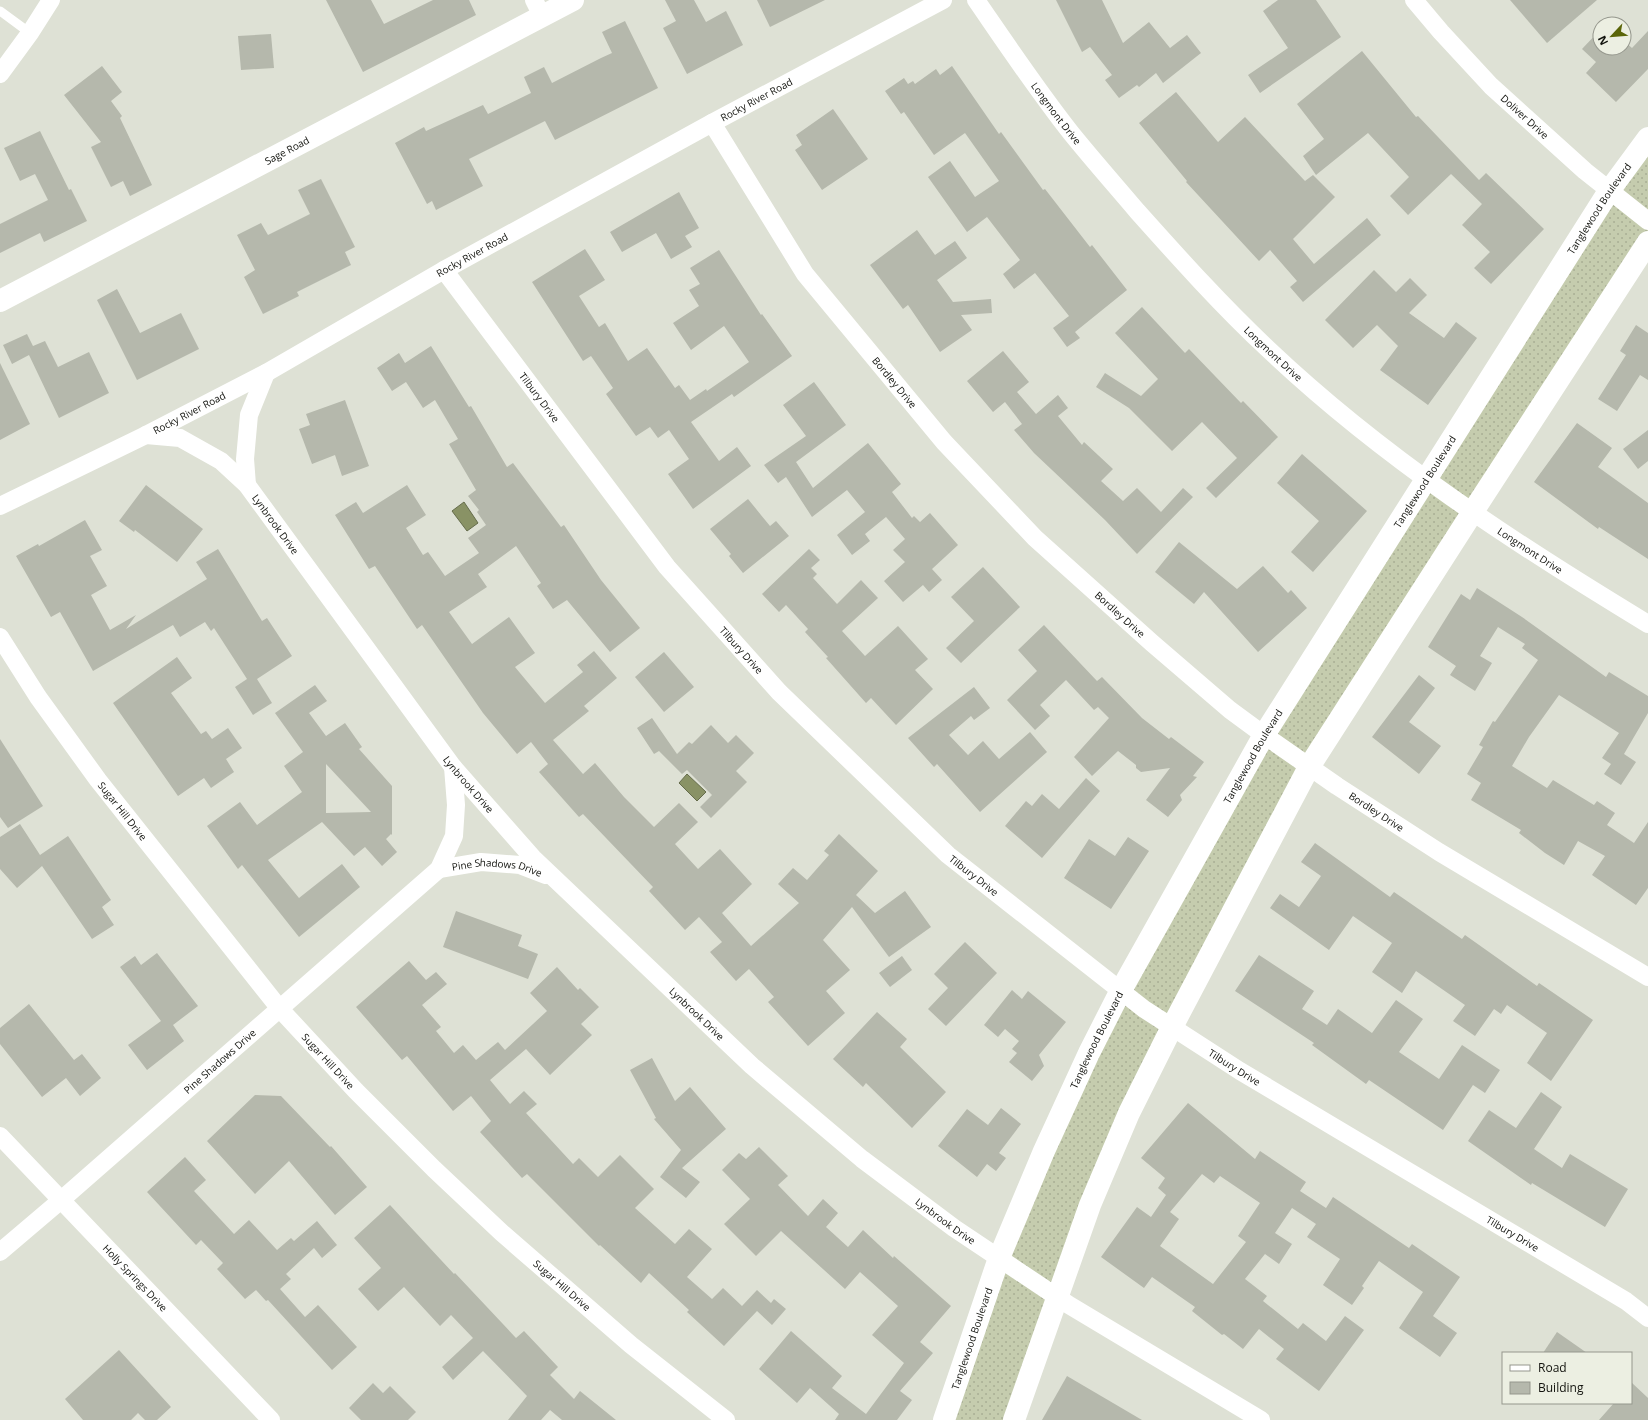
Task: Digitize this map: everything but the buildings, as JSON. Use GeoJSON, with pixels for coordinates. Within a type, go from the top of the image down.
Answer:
{"type":"FeatureCollection","features":[{"type":"Feature","properties":{"kind":"street"},"geometry":{"type":"LineString","coordinates":[[0,74],[30,33],[51,0]]}},
{"type":"Feature","properties":{"kind":"street","name":"Sage Road"},"geometry":{"type":"LineString","coordinates":[[0,301],[538,8],[573,0]]}},
{"type":"Feature","properties":{"kind":"street","name":"Rocky River Road"},"geometry":{"type":"LineString","coordinates":[[0,506],[146,435],[266,373],[444,270],[712,123],[943,0]]}},
{"type":"Feature","properties":{"kind":"street","name":"Longmont Drive"},"geometry":{"type":"LineString","coordinates":[[976,0],[1071,133],[1172,250],[1268,349],[1320,396],[1472,513],[1648,624]]}},
{"type":"Feature","properties":{"kind":"street","name":"Doliver Drive"},"geometry":{"type":"LineString","coordinates":[[1414,0],[1441,32],[1491,86],[1585,172],[1648,221]]}},
{"type":"Feature","properties":{"kind":"street","name":"Bordley Drive"},"geometry":{"type":"LineString","coordinates":[[712,123],[805,274],[944,442],[1035,538],[1230,710],[1264,735],[1309,767],[1439,852],[1648,977]]}},
{"type":"Feature","properties":{"kind":"street","name":"Tanglewood Boulevard"},"geometry":{"type":"LineString","coordinates":[[944,1420],[999,1258],[1044,1151],[1089,1053],[1120,992],[1264,735],[1609,191],[1648,138]]}},
{"type":"Feature","properties":{"kind":"street"},"geometry":{"type":"LineString","coordinates":[[1014,1420],[1056,1296],[1090,1205],[1126,1120],[1172,1027],[1309,767],[1648,242]]}},
{"type":"Feature","properties":{"kind":"street","name":"Tilbury Drive"},"geometry":{"type":"LineString","coordinates":[[444,270],[667,567],[779,692],[948,856],[1120,992],[1144,1009],[1240,1071],[1626,1301],[1648,1318]]}},
{"type":"Feature","properties":{"kind":"street","name":"Lynbrook Drive"},"geometry":{"type":"LineString","coordinates":[[247,485],[245,459],[249,415],[266,373]]}},
{"type":"Feature","properties":{"kind":"street","name":"Lynbrook Drive"},"geometry":{"type":"LineString","coordinates":[[146,435],[180,438],[221,461],[247,485],[453,767],[533,858],[752,1066],[862,1159],[954,1228],[1056,1296],[1261,1420]]}},
{"type":"Feature","properties":{"kind":"street","name":"Sugar Hill Drive"},"geometry":{"type":"LineString","coordinates":[[0,637],[38,697],[98,780],[280,1009],[356,1091],[434,1169],[502,1233],[632,1345],[726,1420]]}},
{"type":"Feature","properties":{"kind":"street","name":"Pine Shadows Drive"},"geometry":{"type":"LineString","coordinates":[[0,1252],[439,869],[454,836],[456,805],[453,767]]}},
{"type":"Feature","properties":{"kind":"street","name":"Pine Shadows Drive"},"geometry":{"type":"LineString","coordinates":[[439,869],[481,862],[520,865],[554,878]]}},
{"type":"Feature","properties":{"kind":"street","name":"Holly Springs Drive"},"geometry":{"type":"LineString","coordinates":[[0,1136],[60,1201],[271,1420]]}},
{"type":"Feature","properties":{"kind":"lane"},"geometry":{"type":"LineString","coordinates":[[0,11],[30,33]]}},
{"type":"Feature","properties":{"kind":"shaded area"},"geometry":{"type":"Polygon","coordinates":[[[1648,149],[1648,232],[1246,870],[1006,1420],[949,1420],[1002,1267],[1087,1069],[1265,743],[1648,149]]]}},
{"type":"Feature","properties":{"kind":"shaded area"},"geometry":{"type":"Polygon","coordinates":[[[464,502],[478,523],[467,531],[452,511],[464,502]]]}},
{"type":"Feature","properties":{"kind":"shaded area"},"geometry":{"type":"Polygon","coordinates":[[[687,774],[706,792],[697,801],[679,783],[687,774]]]}}]}
